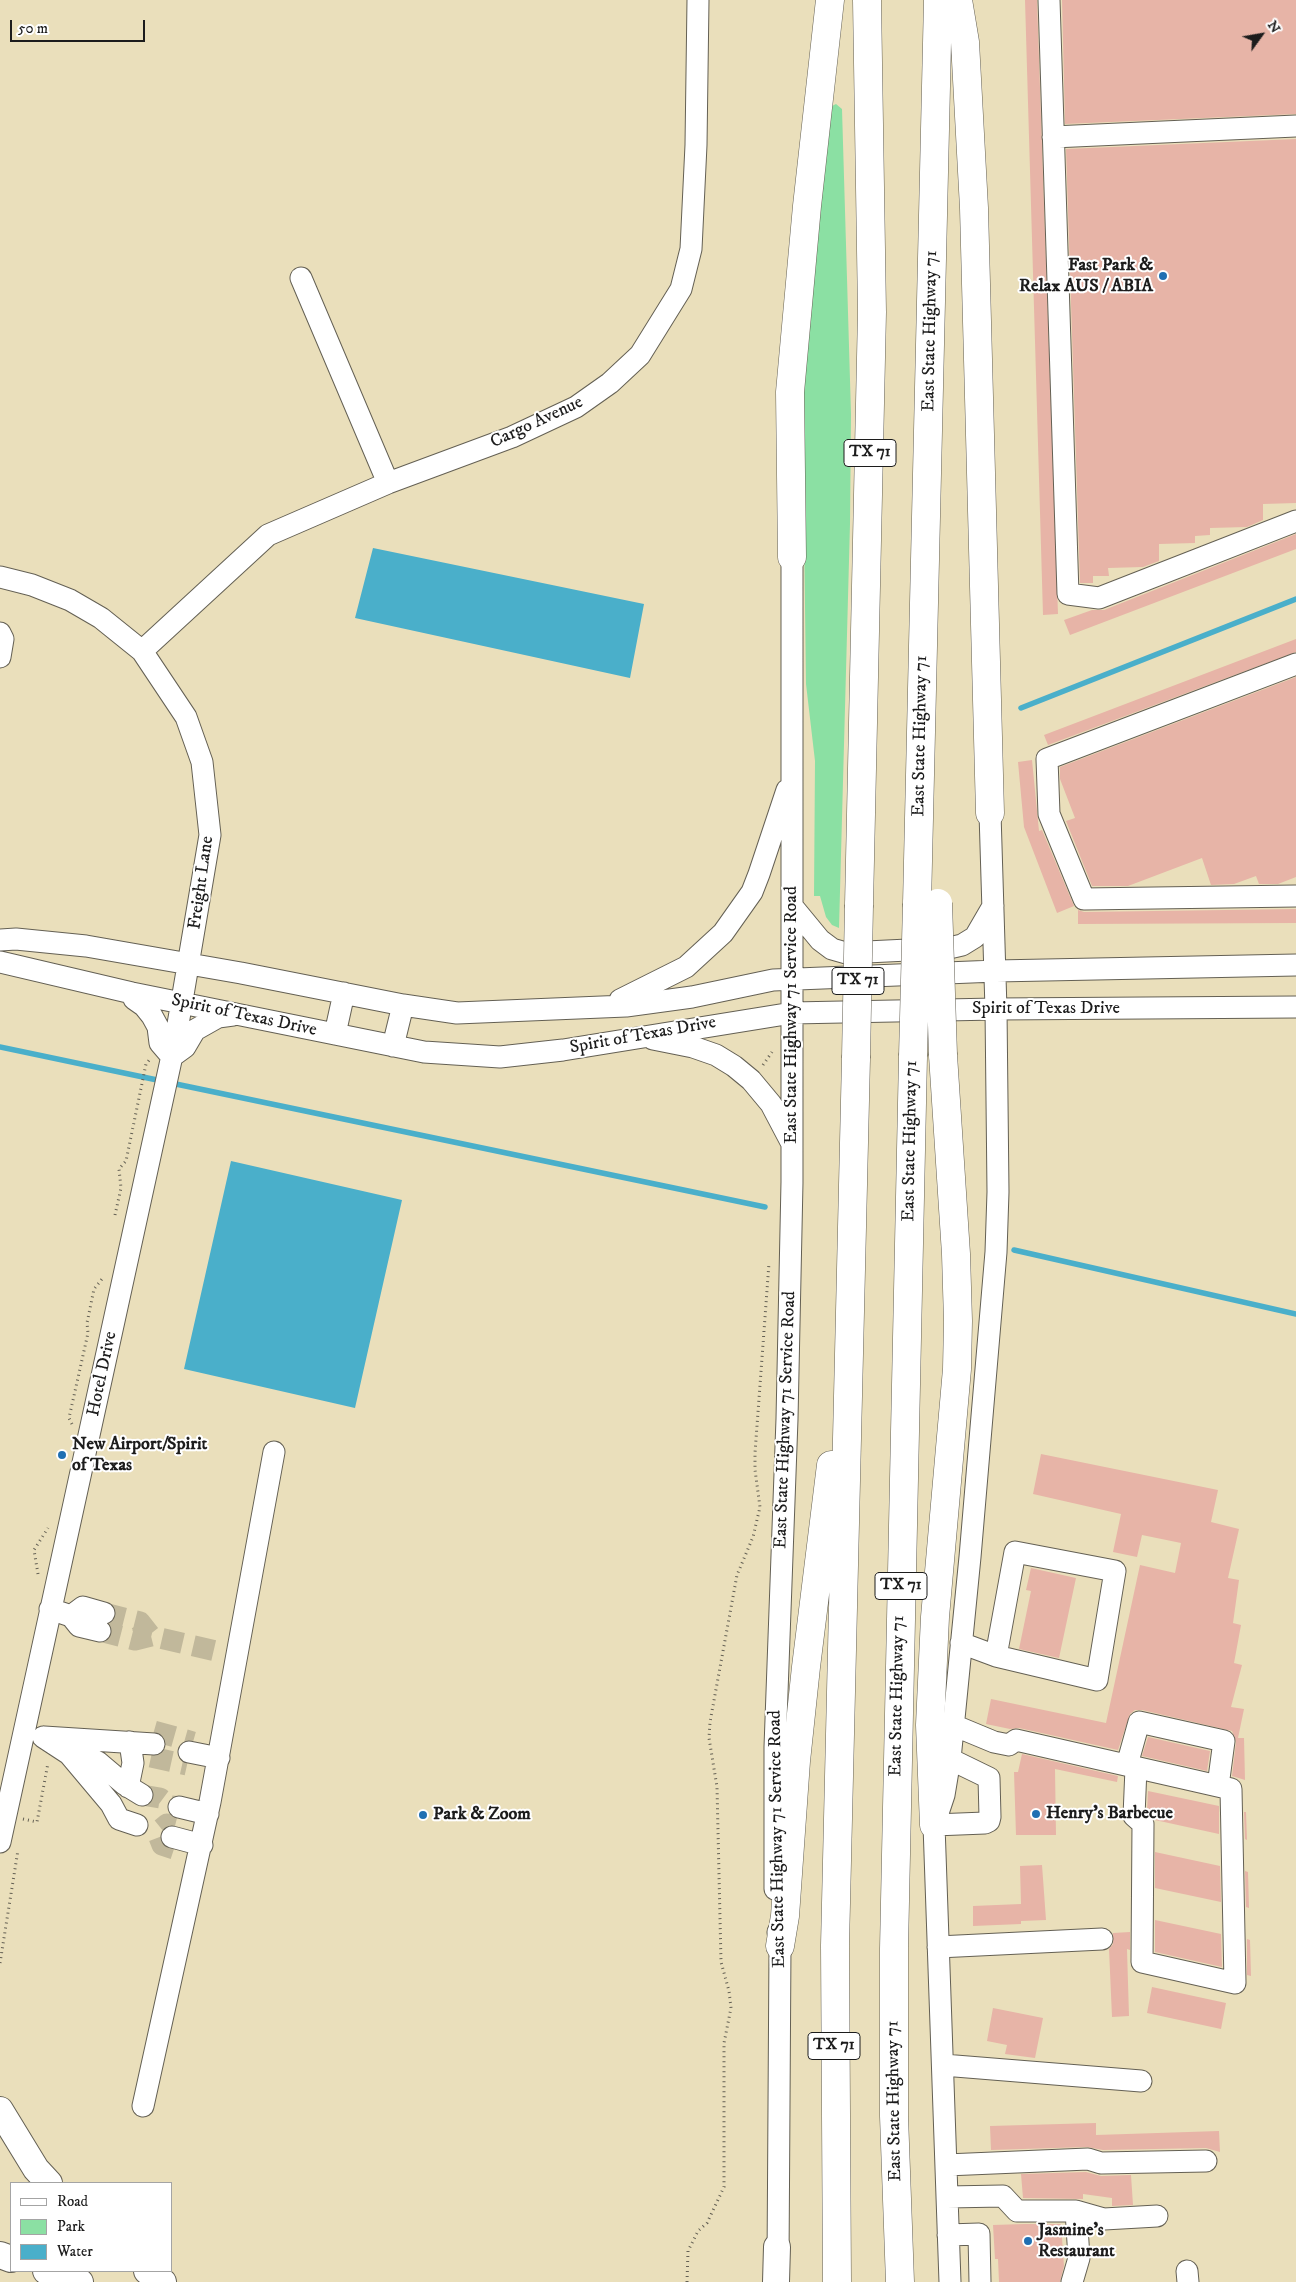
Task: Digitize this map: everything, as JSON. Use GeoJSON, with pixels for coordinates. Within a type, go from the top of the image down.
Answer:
{"type":"FeatureCollection","features":[{"type":"Feature","properties":{"kind":"highway"},"geometry":{"type":"LineString","coordinates":[[792,557],[790,392],[806,216],[830,0]]}},
{"type":"Feature","properties":{"kind":"highway","name":"TX 71"},"geometry":{"type":"LineString","coordinates":[[837,2282],[834,1945],[872,322],[867,0]]}},
{"type":"Feature","properties":{"kind":"highway","name":"East State Highway 71"},"geometry":{"type":"LineString","coordinates":[[900,2282],[894,2075],[896,1804],[913,1056],[934,846],[922,718],[938,0]]}},
{"type":"Feature","properties":{"kind":"highway"},"geometry":{"type":"LineString","coordinates":[[958,0],[965,42],[973,181],[990,813]]}},
{"type":"Feature","properties":{"kind":"highway"},"geometry":{"type":"LineString","coordinates":[[927,904],[943,1055],[956,1254],[958,1321],[957,1369],[936,1617],[930,1725],[934,1825]]}},
{"type":"Feature","properties":{"kind":"highway"},"geometry":{"type":"LineString","coordinates":[[780,1946],[785,1916],[797,1751],[825,1499],[830,1467],[846,1424]]}},
{"type":"Feature","properties":{"kind":"highway"},"geometry":{"type":"LineString","coordinates":[[840,1690],[852,1805],[852,2192],[855,2282]]}},
{"type":"Feature","properties":{"kind":"highway"},"geometry":{"type":"LineString","coordinates":[[883,2282],[879,2114],[894,2075]]}},
{"type":"Feature","properties":{"kind":"main road"},"geometry":{"type":"LineString","coordinates":[[0,2110],[36,2169],[48,2182]]}},
{"type":"Feature","properties":{"kind":"main road"},"geometry":{"type":"LineString","coordinates":[[777,2246],[777,2282]]}},
{"type":"Feature","properties":{"kind":"main road"},"geometry":{"type":"LineString","coordinates":[[49,2272],[80,2282]]}},
{"type":"Feature","properties":{"kind":"main road"},"geometry":{"type":"LineString","coordinates":[[149,2272],[163,2282]]}},
{"type":"Feature","properties":{"kind":"street","name":"Cargo Avenue"},"geometry":{"type":"LineString","coordinates":[[142,651],[268,535],[388,483],[512,437],[576,407],[610,383],[640,355],[681,289],[691,249],[696,145],[698,0]]}},
{"type":"Feature","properties":{"kind":"street"},"geometry":{"type":"LineString","coordinates":[[1049,0],[1068,594],[1099,598],[1296,521]]}},
{"type":"Feature","properties":{"kind":"street"},"geometry":{"type":"LineString","coordinates":[[1053,137],[1296,126]]}},
{"type":"Feature","properties":{"kind":"street"},"geometry":{"type":"LineString","coordinates":[[301,278],[388,483]]}},
{"type":"Feature","properties":{"kind":"street","name":"East State Highway 71 Service Road"},"geometry":{"type":"LineString","coordinates":[[777,2246],[780,1946],[775,1901],[775,1747],[787,1419],[792,1144],[792,557]]}},
{"type":"Feature","properties":{"kind":"street","name":"Freight Lane"},"geometry":{"type":"LineString","coordinates":[[0,577],[32,585],[70,600],[101,618],[142,651],[186,717],[202,762],[210,835],[195,933],[188,963]]}},
{"type":"Feature","properties":{"kind":"street"},"geometry":{"type":"LineString","coordinates":[[0,633],[3,639],[0,657]]}},
{"type":"Feature","properties":{"kind":"street"},"geometry":{"type":"LineString","coordinates":[[1296,664],[1047,759],[1049,814],[1084,898],[1296,896]]}},
{"type":"Feature","properties":{"kind":"street"},"geometry":{"type":"LineString","coordinates":[[608,1006],[652,986],[686,966],[723,933],[752,892],[760,874],[793,776]]}},
{"type":"Feature","properties":{"kind":"street"},"geometry":{"type":"LineString","coordinates":[[950,2282],[934,1825],[944,1795],[950,1759],[970,1557],[996,1252],[998,1192],[996,971],[990,813]]}},
{"type":"Feature","properties":{"kind":"street"},"geometry":{"type":"LineString","coordinates":[[792,906],[820,940],[832,949],[846,952],[949,948],[962,945],[975,937],[994,906]]}},
{"type":"Feature","properties":{"kind":"street","name":"Spirit of Texas Drive"},"geometry":{"type":"LineString","coordinates":[[0,940],[16,939],[86,946],[188,963],[403,1006],[457,1013],[626,1006],[673,1000],[755,983],[792,979],[996,971],[1296,965]]}},
{"type":"Feature","properties":{"kind":"street","name":"Spirit of Texas Drive"},"geometry":{"type":"LineString","coordinates":[[0,962],[132,993],[424,1052],[500,1057],[563,1050],[638,1036],[792,1012],[1296,1007]]}},
{"type":"Feature","properties":{"kind":"street","name":"Hotel Drive"},"geometry":{"type":"LineString","coordinates":[[9,1845],[46,1744],[50,1609],[171,1063],[188,963]]}},
{"type":"Feature","properties":{"kind":"street"},"geometry":{"type":"LineString","coordinates":[[132,993],[134,999],[144,1006],[152,1016],[158,1027],[160,1043],[171,1063],[185,1047],[195,1030],[218,1017],[236,1014]]}},
{"type":"Feature","properties":{"kind":"street"},"geometry":{"type":"LineString","coordinates":[[336,1034],[344,994]]}},
{"type":"Feature","properties":{"kind":"street"},"geometry":{"type":"LineString","coordinates":[[393,1046],[403,1006]]}},
{"type":"Feature","properties":{"kind":"street"},"geometry":{"type":"LineString","coordinates":[[638,1036],[692,1047],[716,1055],[734,1066],[751,1080],[771,1104],[792,1144]]}},
{"type":"Feature","properties":{"kind":"street"},"geometry":{"type":"LineString","coordinates":[[143,2106],[205,1830],[200,1755],[228,1654],[274,1452]]}},
{"type":"Feature","properties":{"kind":"street"},"geometry":{"type":"LineString","coordinates":[[961,1642],[996,1656],[1097,1680],[1115,1571],[1015,1552],[996,1656]]}},
{"type":"Feature","properties":{"kind":"street"},"geometry":{"type":"LineString","coordinates":[[50,1609],[71,1616],[79,1626],[102,1622]]}},
{"type":"Feature","properties":{"kind":"street"},"geometry":{"type":"LineString","coordinates":[[953,1725],[994,1742],[1009,1745],[1016,1740],[1132,1766],[1218,1786],[1231,1789],[1235,1983],[1142,1962],[1143,1824],[1134,1816],[1132,1766],[1139,1722],[1224,1741],[1218,1786]]}},
{"type":"Feature","properties":{"kind":"street"},"geometry":{"type":"LineString","coordinates":[[145,1743],[133,1763],[135,1791],[98,1762],[78,1753],[46,1744],[145,1743]]}},
{"type":"Feature","properties":{"kind":"street"},"geometry":{"type":"LineString","coordinates":[[46,1744],[105,1797],[119,1819],[137,1825]]}},
{"type":"Feature","properties":{"kind":"street"},"geometry":{"type":"LineString","coordinates":[[934,1825],[989,1822],[990,1780],[987,1776],[950,1759]]}},
{"type":"Feature","properties":{"kind":"street"},"geometry":{"type":"LineString","coordinates":[[205,1830],[176,1823],[205,1830]]}},
{"type":"Feature","properties":{"kind":"street"},"geometry":{"type":"LineString","coordinates":[[938,1946],[1102,1940]]}},
{"type":"Feature","properties":{"kind":"street"},"geometry":{"type":"LineString","coordinates":[[943,2065],[1141,2081]]}},
{"type":"Feature","properties":{"kind":"street"},"geometry":{"type":"LineString","coordinates":[[946,2165],[1088,2159],[1101,2163],[1206,2161]]}},
{"type":"Feature","properties":{"kind":"street"},"geometry":{"type":"LineString","coordinates":[[947,2197],[1003,2196],[1017,2211],[1076,2211],[1104,2219],[1157,2216]]}},
{"type":"Feature","properties":{"kind":"street"},"geometry":{"type":"LineString","coordinates":[[1072,2282],[1079,2258],[1076,2211]]}},
{"type":"Feature","properties":{"kind":"street"},"geometry":{"type":"LineString","coordinates":[[948,2235],[979,2234],[980,2282]]}},
{"type":"Feature","properties":{"kind":"path"},"geometry":{"type":"LineString","coordinates":[[757,1071],[766,1062],[774,1048]]}},
{"type":"Feature","properties":{"kind":"path"},"geometry":{"type":"LineString","coordinates":[[115,1216],[121,1188],[119,1170],[126,1161],[146,1064]]}},
{"type":"Feature","properties":{"kind":"path"},"geometry":{"type":"LineString","coordinates":[[687,2282],[688,2251],[698,2231],[707,2222],[724,2187],[724,2043],[731,2008],[729,1991],[721,1962],[717,1787],[709,1738],[710,1722],[737,1575],[753,1537],[760,1507],[755,1452],[770,1254]]}},
{"type":"Feature","properties":{"kind":"path"},"geometry":{"type":"LineString","coordinates":[[70,1409],[88,1333],[87,1323],[94,1289],[100,1284],[103,1272]]}},
{"type":"Feature","properties":{"kind":"path"},"geometry":{"type":"LineString","coordinates":[[39,1577],[34,1550],[50,1527],[50,1522]]}},
{"type":"Feature","properties":{"kind":"path"},"geometry":{"type":"LineString","coordinates":[[22,1828],[24,1819],[37,1822],[46,1744]]}},
{"type":"Feature","properties":{"kind":"path"},"geometry":{"type":"LineString","coordinates":[[0,1963],[9,1845]]}},
{"type":"Feature","properties":{"kind":"green space"},"geometry":{"type":"Polygon","coordinates":[[[836,104],[842,109],[851,414],[850,524],[839,928],[832,925],[826,917],[820,896],[814,896],[815,761],[806,684],[804,528],[800,420],[828,108],[836,104]]]}},
{"type":"Feature","properties":{"kind":"water"},"geometry":{"type":"Polygon","coordinates":[[[373,548],[644,604],[630,678],[355,618],[373,548]]]}},
{"type":"Feature","properties":{"kind":"water"},"geometry":{"type":"Polygon","coordinates":[[[231,1161],[402,1200],[355,1408],[184,1369],[231,1161]]]}},
{"type":"Feature","properties":{"kind":"building"},"geometry":{"type":"Polygon","coordinates":[[[1025,0],[1037,0],[1058,614],[1043,615],[1025,0]]]}},
{"type":"Feature","properties":{"kind":"building"},"geometry":{"type":"Polygon","coordinates":[[[1062,0],[1296,0],[1296,114],[1065,124],[1062,0]]]}},
{"type":"Feature","properties":{"kind":"building"},"geometry":{"type":"Polygon","coordinates":[[[1296,139],[1296,503],[1263,504],[1263,520],[1247,527],[1210,528],[1210,535],[1195,536],[1195,543],[1159,544],[1159,561],[1143,567],[1108,568],[1109,576],[1093,576],[1093,583],[1080,583],[1066,149],[1296,139]]]}},
{"type":"Feature","properties":{"kind":"building"},"geometry":{"type":"Polygon","coordinates":[[[1296,534],[1296,549],[1070,635],[1064,620],[1092,610],[1104,610],[1296,534]]]}},
{"type":"Feature","properties":{"kind":"building"},"geometry":{"type":"Polygon","coordinates":[[[1296,639],[1296,652],[1048,745],[1044,735],[1296,639]]]}},
{"type":"Feature","properties":{"kind":"building"},"geometry":{"type":"Polygon","coordinates":[[[1296,677],[1296,877],[1278,884],[1259,884],[1256,876],[1234,884],[1211,885],[1202,858],[1128,886],[1092,886],[1066,821],[1075,818],[1060,779],[1060,767],[1296,677]]]}},
{"type":"Feature","properties":{"kind":"building"},"geometry":{"type":"Polygon","coordinates":[[[1032,760],[1039,831],[1042,830],[1074,906],[1057,913],[1024,827],[1018,762],[1032,760]]]}},
{"type":"Feature","properties":{"kind":"building"},"geometry":{"type":"Polygon","coordinates":[[[1296,909],[1296,923],[1078,924],[1078,910],[1084,912],[1296,909]]]}},
{"type":"Feature","properties":{"kind":"building"},"geometry":{"type":"Polygon","coordinates":[[[1041,1454],[1218,1490],[1211,1522],[1239,1529],[1228,1578],[1239,1580],[1233,1623],[1241,1625],[1234,1663],[1242,1665],[1231,1707],[1244,1709],[1238,1738],[1244,1738],[1245,1780],[1232,1776],[1236,1742],[1232,1731],[1142,1710],[1135,1710],[1130,1714],[1118,1750],[1019,1728],[1010,1729],[986,1724],[991,1699],[1106,1723],[1140,1565],[1175,1573],[1181,1543],[1142,1535],[1137,1557],[1113,1552],[1121,1514],[1033,1494],[1041,1454]]]}},
{"type":"Feature","properties":{"kind":"building"},"geometry":{"type":"Polygon","coordinates":[[[1031,1568],[1076,1578],[1059,1658],[1019,1649],[1031,1591],[1026,1590],[1031,1568]]]}},
{"type":"Feature","properties":{"kind":"building"},"geometry":{"type":"Polygon","coordinates":[[[1148,1737],[1210,1751],[1207,1771],[1142,1756],[1148,1737]]]}},
{"type":"Feature","properties":{"kind":"building","name":"Henry's Barbecue"},"geometry":{"type":"Polygon","coordinates":[[[1022,1754],[1118,1776],[1117,1782],[1055,1769],[1056,1835],[1016,1835],[1014,1772],[1018,1772],[1022,1754]]]}},
{"type":"Feature","properties":{"kind":"building"},"geometry":{"type":"Polygon","coordinates":[[[1148,1791],[1219,1806],[1219,1834],[1155,1820],[1147,1811],[1148,1791]]]}},
{"type":"Feature","properties":{"kind":"building"},"geometry":{"type":"Polygon","coordinates":[[[1244,1812],[1246,1812],[1247,1840],[1245,1839],[1244,1812]]]}},
{"type":"Feature","properties":{"kind":"building"},"geometry":{"type":"Polygon","coordinates":[[[1155,1852],[1220,1866],[1221,1902],[1155,1888],[1155,1852]]]}},
{"type":"Feature","properties":{"kind":"building"},"geometry":{"type":"Polygon","coordinates":[[[1042,1865],[1046,1920],[1021,1921],[1021,1924],[973,1926],[973,1906],[1021,1904],[1020,1866],[1042,1865]]]}},
{"type":"Feature","properties":{"kind":"building"},"geometry":{"type":"Polygon","coordinates":[[[1245,1871],[1248,1872],[1249,1908],[1246,1907],[1245,1871]]]}},
{"type":"Feature","properties":{"kind":"building"},"geometry":{"type":"Polygon","coordinates":[[[1155,1920],[1221,1934],[1222,1967],[1155,1952],[1155,1920]]]}},
{"type":"Feature","properties":{"kind":"building"},"geometry":{"type":"Polygon","coordinates":[[[1130,1932],[1130,1950],[1127,1949],[1129,2016],[1112,2017],[1109,1949],[1113,1944],[1113,1933],[1130,1932]]]}},
{"type":"Feature","properties":{"kind":"building"},"geometry":{"type":"Polygon","coordinates":[[[1247,1939],[1250,1940],[1251,1976],[1247,1975],[1247,1939]]]}},
{"type":"Feature","properties":{"kind":"building"},"geometry":{"type":"Polygon","coordinates":[[[1152,1987],[1226,2003],[1221,2029],[1147,2013],[1152,1987]]]}},
{"type":"Feature","properties":{"kind":"building"},"geometry":{"type":"Polygon","coordinates":[[[993,2008],[1043,2018],[1035,2058],[1005,2054],[1007,2045],[987,2041],[993,2008]]]}},
{"type":"Feature","properties":{"kind":"building"},"geometry":{"type":"Polygon","coordinates":[[[1096,2123],[1096,2135],[1219,2131],[1220,2152],[1206,2148],[1103,2150],[1087,2147],[991,2150],[990,2126],[1096,2123]]]}},
{"type":"Feature","properties":{"kind":"building"},"geometry":{"type":"Polygon","coordinates":[[[1086,2172],[1101,2176],[1131,2175],[1133,2205],[1112,2206],[1112,2198],[1083,2194],[1083,2199],[1023,2198],[1021,2174],[1086,2172]]]}},
{"type":"Feature","properties":{"kind":"building","name":"Jasmine's Restaurant"},"geometry":{"type":"Polygon","coordinates":[[[1061,2224],[1064,2266],[1060,2282],[999,2282],[998,2259],[995,2259],[993,2225],[1061,2224]]]}},
{"type":"Feature","properties":{"kind":"waterway"},"geometry":{"type":"LineString","coordinates":[[1021,708],[1296,599]]}},
{"type":"Feature","properties":{"kind":"waterway"},"geometry":{"type":"LineString","coordinates":[[0,1047],[162,1081]]}},
{"type":"Feature","properties":{"kind":"waterway"},"geometry":{"type":"LineString","coordinates":[[171,1083],[765,1207]]}},
{"type":"Feature","properties":{"kind":"waterway"},"geometry":{"type":"LineString","coordinates":[[1014,1250],[1296,1314]]}},
{"type":"Feature","properties":{"kind":"tunnel"},"geometry":{"type":"LineString","coordinates":[[104,1613],[140,1622],[151,1636]]}},
{"type":"Feature","properties":{"kind":"tunnel"},"geometry":{"type":"LineString","coordinates":[[100,1631],[135,1640],[151,1636],[220,1652]]}},
{"type":"Feature","properties":{"kind":"tunnel"},"geometry":{"type":"LineString","coordinates":[[154,1731],[193,1742]]}},
{"type":"Feature","properties":{"kind":"tunnel"},"geometry":{"type":"LineString","coordinates":[[151,1757],[187,1765]]}},
{"type":"Feature","properties":{"kind":"tunnel"},"geometry":{"type":"LineString","coordinates":[[142,1795],[160,1798],[171,1806],[179,1807]]}},
{"type":"Feature","properties":{"kind":"tunnel"},"geometry":{"type":"LineString","coordinates":[[174,1849],[162,1845],[157,1832],[167,1824],[175,1826]]}},
{"type":"Feature","properties":{"kind":"place","name":"Fast Park & Relax AUS / ABIA"},"geometry":{"type":"Point","coordinates":[1163,276]}},
{"type":"Feature","properties":{"kind":"place","name":"New Airport/Spirit of Texas"},"geometry":{"type":"Point","coordinates":[62,1455]}},
{"type":"Feature","properties":{"kind":"place","name":"Henry's Barbecue"},"geometry":{"type":"Point","coordinates":[1036,1814]}},
{"type":"Feature","properties":{"kind":"place","name":"Park & Zoom"},"geometry":{"type":"Point","coordinates":[423,1815]}},
{"type":"Feature","properties":{"kind":"place","name":"Jasmine's Restaurant"},"geometry":{"type":"Point","coordinates":[1028,2241]}}]}
